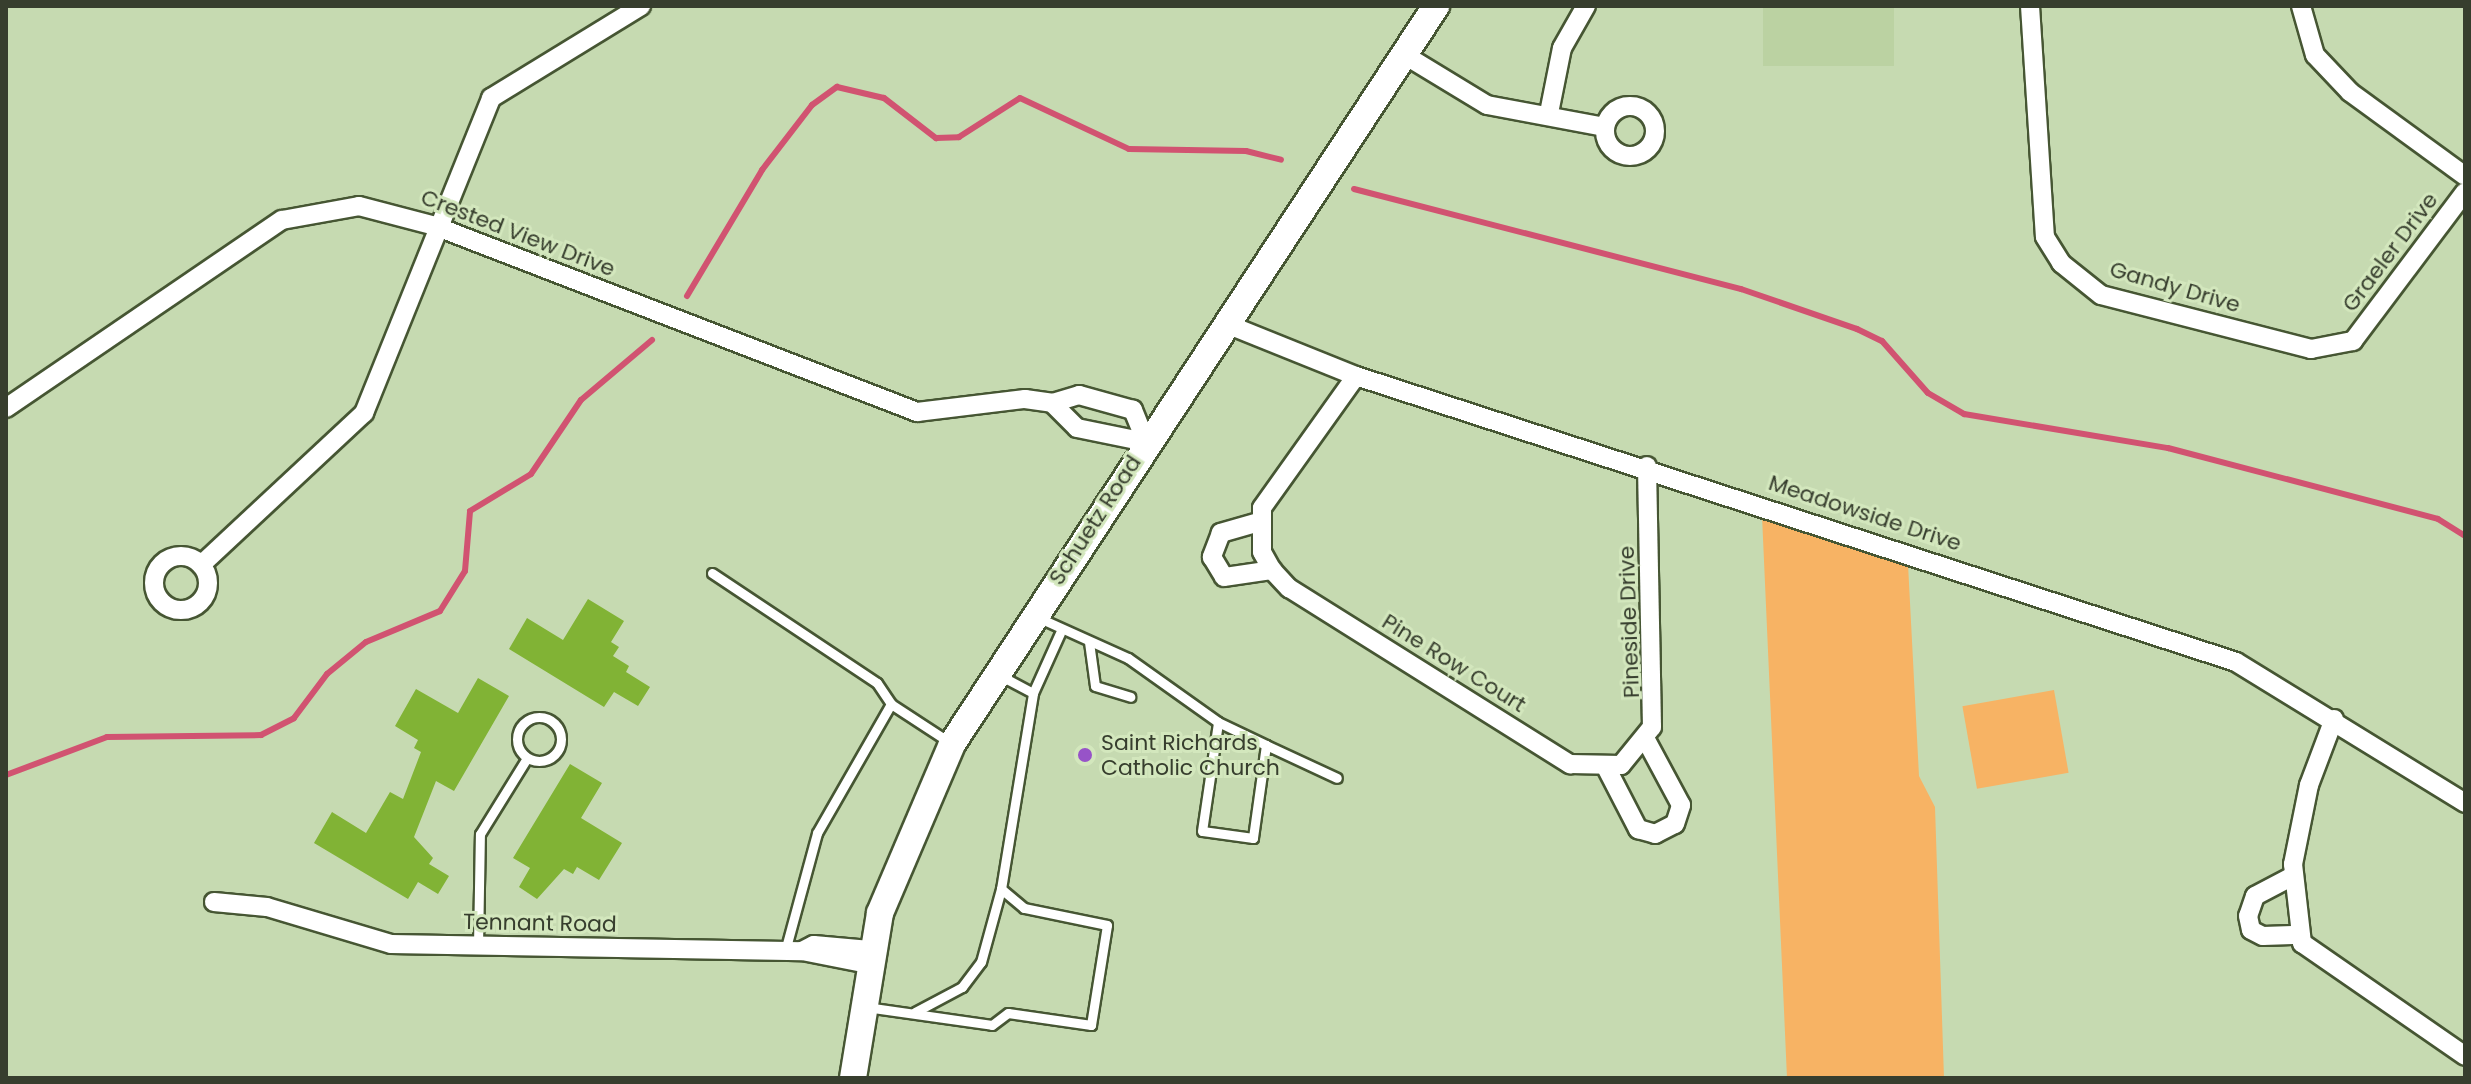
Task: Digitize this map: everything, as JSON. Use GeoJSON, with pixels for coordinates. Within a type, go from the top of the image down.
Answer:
{"type":"FeatureCollection","features":[{"type":"Feature","properties":{"kind":"main road","name":"Schuetz Road"},"geometry":{"type":"LineString","coordinates":[[853,1078],[869,957],[893,876],[952,744],[995,673],[1224,323],[1436,6]]}},
{"type":"Feature","properties":{"kind":"street"},"geometry":{"type":"LineString","coordinates":[[201,565],[364,413],[435,226],[491,98],[641,6]]}},
{"type":"Feature","properties":{"kind":"street"},"geometry":{"type":"LineString","coordinates":[[1549,113],[1562,48],[1586,6]]}},
{"type":"Feature","properties":{"kind":"street","name":"Gandy Drive"},"geometry":{"type":"LineString","coordinates":[[2030,6],[2039,210],[2061,263],[2101,295],[2311,349],[2353,341]]}},
{"type":"Feature","properties":{"kind":"street"},"geometry":{"type":"LineString","coordinates":[[2301,6],[2315,55],[2350,92],[2465,176]]}},
{"type":"Feature","properties":{"kind":"street"},"geometry":{"type":"LineString","coordinates":[[1403,54],[1487,105],[1549,113],[1604,127]]}},
{"type":"Feature","properties":{"kind":"street","name":"Graeler Drive"},"geometry":{"type":"LineString","coordinates":[[2353,341],[2465,192]]}},
{"type":"Feature","properties":{"kind":"street","name":"Crested View Drive"},"geometry":{"type":"LineString","coordinates":[[6,408],[282,220],[359,206],[435,226],[917,412],[1025,399],[1052,403],[1079,395],[1133,410],[1146,442]]}},
{"type":"Feature","properties":{"kind":"street","name":"Meadowside Drive"},"geometry":{"type":"LineString","coordinates":[[1224,323],[1356,376],[1647,466],[2236,662],[2334,719],[2465,803]]}},
{"type":"Feature","properties":{"kind":"street"},"geometry":{"type":"LineString","coordinates":[[1259,522],[1221,533],[1212,557],[1224,577],[1272,570],[1259,522],[1262,508],[1356,376]]}},
{"type":"Feature","properties":{"kind":"street"},"geometry":{"type":"LineString","coordinates":[[1052,403],[1077,428],[1146,442]]}},
{"type":"Feature","properties":{"kind":"street","name":"Pineside Drive"},"geometry":{"type":"LineString","coordinates":[[1646,740],[1655,713],[1647,466]]}},
{"type":"Feature","properties":{"kind":"street","name":"Pine Row Court"},"geometry":{"type":"LineString","coordinates":[[1272,570],[1289,588],[1570,764],[1614,767]]}},
{"type":"Feature","properties":{"kind":"street"},"geometry":{"type":"LineString","coordinates":[[2334,719],[2309,785],[2293,876],[2300,935],[2335,972],[2465,1056]]}},
{"type":"Feature","properties":{"kind":"street"},"geometry":{"type":"LineString","coordinates":[[1646,740],[1681,805],[1675,824],[1655,834],[1638,829],[1614,767],[1646,740]]}},
{"type":"Feature","properties":{"kind":"street"},"geometry":{"type":"LineString","coordinates":[[2293,876],[2255,896],[2248,916],[2251,930],[2263,936],[2300,935]]}},
{"type":"Feature","properties":{"kind":"street","name":"Tennant Road"},"geometry":{"type":"LineString","coordinates":[[214,902],[267,907],[391,944],[794,951],[814,945],[869,957]]}},
{"type":"Feature","properties":{"kind":"lane"},"geometry":{"type":"LineString","coordinates":[[712,573],[877,683],[891,704],[952,744]]}},
{"type":"Feature","properties":{"kind":"lane"},"geometry":{"type":"LineString","coordinates":[[1034,615],[1060,633],[1128,658],[1218,722],[1337,778]]}},
{"type":"Feature","properties":{"kind":"lane"},"geometry":{"type":"LineString","coordinates":[[911,1013],[962,987],[981,962],[1001,889],[1033,693],[1060,633]]}},
{"type":"Feature","properties":{"kind":"lane"},"geometry":{"type":"LineString","coordinates":[[1089,642],[1095,686],[1130,697]]}},
{"type":"Feature","properties":{"kind":"lane"},"geometry":{"type":"LineString","coordinates":[[995,673],[1033,693]]}},
{"type":"Feature","properties":{"kind":"lane"},"geometry":{"type":"LineString","coordinates":[[794,951],[817,833],[891,704]]}},
{"type":"Feature","properties":{"kind":"lane"},"geometry":{"type":"LineString","coordinates":[[532,718],[552,722],[561,741],[554,755],[527,758],[517,740],[521,726],[532,718]]}},
{"type":"Feature","properties":{"kind":"lane"},"geometry":{"type":"LineString","coordinates":[[1218,722],[1202,831],[1253,838],[1266,745]]}},
{"type":"Feature","properties":{"kind":"lane"},"geometry":{"type":"LineString","coordinates":[[478,945],[480,834],[527,758]]}},
{"type":"Feature","properties":{"kind":"lane"},"geometry":{"type":"LineString","coordinates":[[860,1007],[992,1025],[1008,1013],[1091,1025],[1107,925],[1024,908],[1001,889]]}},
{"type":"Feature","properties":{"kind":"shaded area"},"geometry":{"type":"Polygon","coordinates":[[[1763,6],[1894,6],[1894,66],[1763,66],[1763,6]]]}},
{"type":"Feature","properties":{"kind":"shaded area"},"geometry":{"type":"Polygon","coordinates":[[[1762,516],[1908,564],[1919,776],[1935,807],[1944,1078],[1787,1078],[1762,516]]]}},
{"type":"Feature","properties":{"kind":"shaded area"},"geometry":{"type":"Polygon","coordinates":[[[2054,690],[2069,773],[1977,789],[1962,706],[2054,690]]]}},
{"type":"Feature","properties":{"kind":"building"},"geometry":{"type":"Polygon","coordinates":[[[588,599],[624,621],[611,642],[619,647],[613,656],[629,666],[626,672],[650,687],[638,706],[614,692],[604,707],[509,649],[527,618],[563,640],[588,599]]]}},
{"type":"Feature","properties":{"kind":"building"},"geometry":{"type":"Polygon","coordinates":[[[478,678],[509,696],[454,791],[436,781],[414,837],[433,858],[429,864],[449,876],[438,894],[418,882],[408,899],[314,843],[332,812],[366,833],[390,792],[403,799],[421,752],[414,748],[418,740],[395,726],[416,689],[458,713],[478,678]]]}},
{"type":"Feature","properties":{"kind":"building"},"geometry":{"type":"Polygon","coordinates":[[[570,764],[602,783],[581,818],[622,843],[599,880],[577,867],[573,874],[564,869],[537,899],[519,887],[530,868],[513,858],[570,764]]]}},
{"type":"Feature","properties":{"kind":"waterway"},"geometry":{"type":"LineString","coordinates":[[687,296],[762,170],[812,105],[837,87],[884,98],[936,138],[959,137],[1020,98],[1129,149],[1246,151],[1281,160]]}},
{"type":"Feature","properties":{"kind":"waterway"},"geometry":{"type":"LineString","coordinates":[[1354,189],[1741,289],[1857,329],[1882,341],[1928,393],[1964,414],[2168,448],[2438,519],[2465,536]]}},
{"type":"Feature","properties":{"kind":"waterway"},"geometry":{"type":"LineString","coordinates":[[6,775],[107,737],[261,735],[294,718],[327,674],[366,642],[440,611],[465,571],[470,511],[531,474],[581,400],[652,340]]}},
{"type":"Feature","properties":{"kind":"place","name":"Saint Richards Catholic Church"},"geometry":{"type":"Point","coordinates":[1085,755]}}]}
